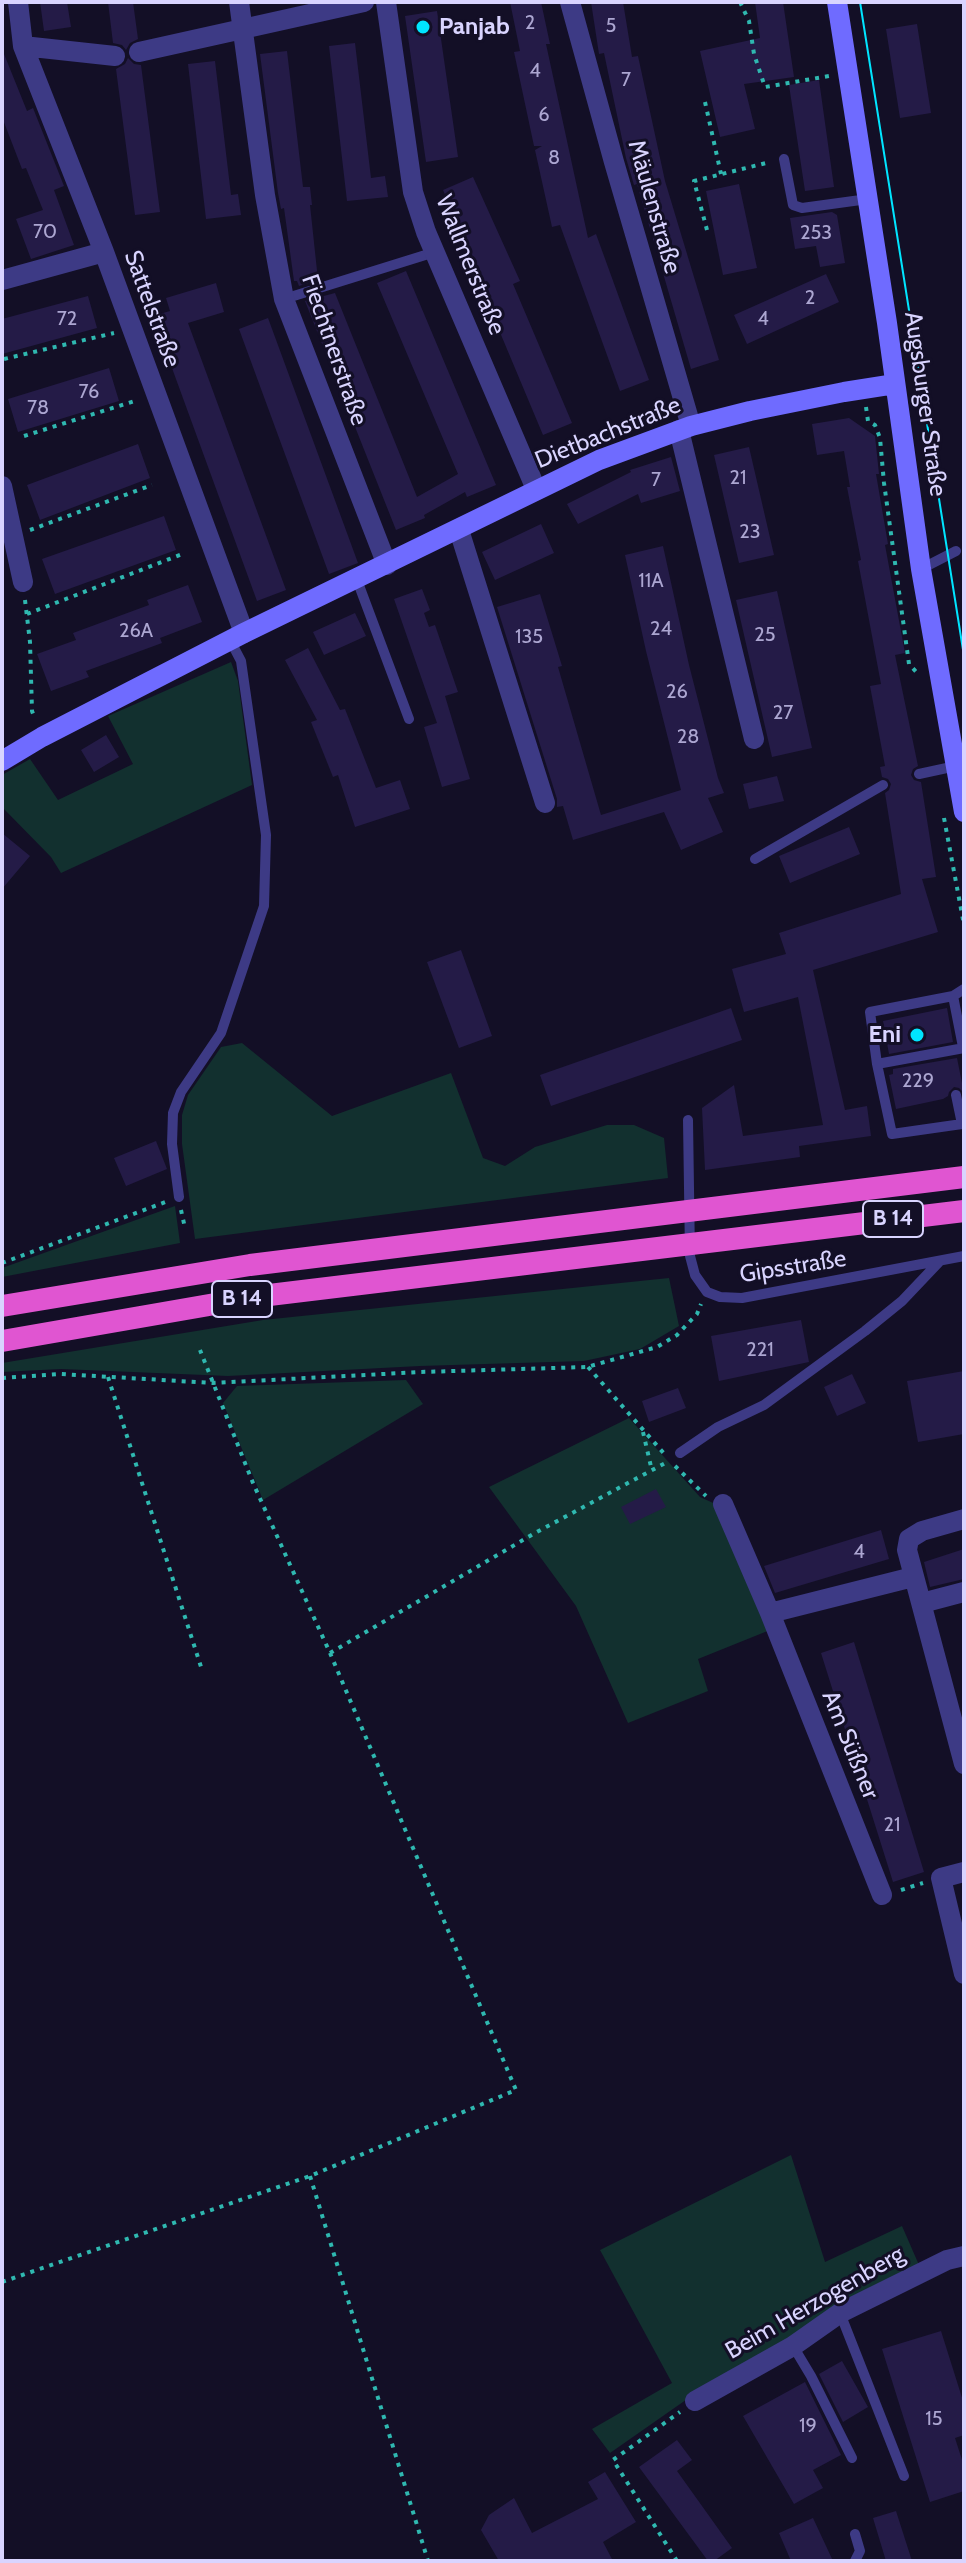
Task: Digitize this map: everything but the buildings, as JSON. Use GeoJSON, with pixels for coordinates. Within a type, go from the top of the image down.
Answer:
{"type":"FeatureCollection","features":[{"type":"Feature","properties":{"kind":"highway","name":"B 14"},"geometry":{"type":"LineString","coordinates":[[2,1306],[250,1265],[964,1177]]}},
{"type":"Feature","properties":{"kind":"highway","name":"B 14"},"geometry":{"type":"LineString","coordinates":[[2,1341],[261,1296],[964,1211]]}},
{"type":"Feature","properties":{"kind":"main road","name":"Augsburger Straße"},"geometry":{"type":"LineString","coordinates":[[837,2],[921,569],[956,766],[954,813]]}},
{"type":"Feature","properties":{"kind":"main road","name":"Dietbachstraße"},"geometry":{"type":"LineString","coordinates":[[2,761],[42,737],[237,636],[599,460],[685,428],[750,411],[895,384]]}},
{"type":"Feature","properties":{"kind":"street","name":"Sattelstraße"},"geometry":{"type":"LineString","coordinates":[[18,2],[23,46],[156,394],[237,636]]}},
{"type":"Feature","properties":{"kind":"street","name":"Fiechtnerstraße"},"geometry":{"type":"LineString","coordinates":[[239,2],[265,195],[284,299],[387,565]]}},
{"type":"Feature","properties":{"kind":"street"},"geometry":{"type":"LineString","coordinates":[[139,52],[364,2]]}},
{"type":"Feature","properties":{"kind":"street","name":"Wallmerstraße"},"geometry":{"type":"LineString","coordinates":[[386,2],[413,192],[435,252],[536,489]]}},
{"type":"Feature","properties":{"kind":"street","name":"Mäulenstraße"},"geometry":{"type":"LineString","coordinates":[[570,2],[685,428],[754,739]]}},
{"type":"Feature","properties":{"kind":"street"},"geometry":{"type":"LineString","coordinates":[[23,46],[115,56]]}},
{"type":"Feature","properties":{"kind":"street"},"geometry":{"type":"LineString","coordinates":[[2,280],[104,252]]}},
{"type":"Feature","properties":{"kind":"street"},"geometry":{"type":"LineString","coordinates":[[2,486],[23,582]]}},
{"type":"Feature","properties":{"kind":"street"},"geometry":{"type":"LineString","coordinates":[[459,530],[545,803]]}},
{"type":"Feature","properties":{"kind":"street","name":"Am Süßner"},"geometry":{"type":"LineString","coordinates":[[723,1504],[770,1613],[882,1895]]}},
{"type":"Feature","properties":{"kind":"street"},"geometry":{"type":"LineString","coordinates":[[964,1519],[922,1531],[909,1539],[907,1550],[964,1764]]}},
{"type":"Feature","properties":{"kind":"street"},"geometry":{"type":"LineString","coordinates":[[770,1613],[913,1577]]}},
{"type":"Feature","properties":{"kind":"street"},"geometry":{"type":"LineString","coordinates":[[922,1603],[964,1592]]}},
{"type":"Feature","properties":{"kind":"street"},"geometry":{"type":"LineString","coordinates":[[964,1872],[941,1878],[964,1974]]}},
{"type":"Feature","properties":{"kind":"street","name":"Beim Herzogenberg"},"geometry":{"type":"LineString","coordinates":[[695,2401],[793,2346],[840,2313],[947,2260],[964,2256]]}},
{"type":"Feature","properties":{"kind":"lane"},"geometry":{"type":"LineString","coordinates":[[784,159],[793,205],[802,208],[868,199]]}},
{"type":"Feature","properties":{"kind":"lane"},"geometry":{"type":"LineString","coordinates":[[284,299],[435,252]]}},
{"type":"Feature","properties":{"kind":"lane"},"geometry":{"type":"LineString","coordinates":[[921,569],[956,551]]}},
{"type":"Feature","properties":{"kind":"lane"},"geometry":{"type":"LineString","coordinates":[[357,580],[409,719]]}},
{"type":"Feature","properties":{"kind":"lane"},"geometry":{"type":"LineString","coordinates":[[179,1197],[172,1144],[173,1113],[181,1092],[221,1033],[264,906],[266,835],[237,636]]}},
{"type":"Feature","properties":{"kind":"lane"},"geometry":{"type":"LineString","coordinates":[[919,774],[956,766]]}},
{"type":"Feature","properties":{"kind":"lane"},"geometry":{"type":"LineString","coordinates":[[755,859],[883,785]]}},
{"type":"Feature","properties":{"kind":"lane"},"geometry":{"type":"LineString","coordinates":[[956,1095],[962,1124],[892,1134],[870,1012],[953,996],[964,989]]}},
{"type":"Feature","properties":{"kind":"lane"},"geometry":{"type":"LineString","coordinates":[[877,1064],[963,1047],[953,996]]}},
{"type":"Feature","properties":{"kind":"lane"},"geometry":{"type":"LineString","coordinates":[[947,1050],[949,1062]]}},
{"type":"Feature","properties":{"kind":"lane","name":"Gipsstraße"},"geometry":{"type":"LineString","coordinates":[[688,1120],[690,1256],[695,1275],[707,1292],[720,1297],[742,1298],[964,1256]]}},
{"type":"Feature","properties":{"kind":"lane"},"geometry":{"type":"LineString","coordinates":[[680,1453],[718,1427],[764,1405],[845,1346],[902,1301],[940,1261]]}},
{"type":"Feature","properties":{"kind":"lane"},"geometry":{"type":"LineString","coordinates":[[840,2313],[904,2476]]}},
{"type":"Feature","properties":{"kind":"lane"},"geometry":{"type":"LineString","coordinates":[[793,2346],[852,2458]]}},
{"type":"Feature","properties":{"kind":"lane"},"geometry":{"type":"LineString","coordinates":[[855,2534],[860,2551],[855,2561]]}},
{"type":"Feature","properties":{"kind":"path"},"geometry":{"type":"LineString","coordinates":[[740,2],[749,21],[754,54],[765,87],[848,73]]}},
{"type":"Feature","properties":{"kind":"path"},"geometry":{"type":"LineString","coordinates":[[705,102],[721,174]]}},
{"type":"Feature","properties":{"kind":"path"},"geometry":{"type":"LineString","coordinates":[[707,230],[694,181],[784,159]]}},
{"type":"Feature","properties":{"kind":"path"},"geometry":{"type":"LineString","coordinates":[[4,359],[132,329]]}},
{"type":"Feature","properties":{"kind":"path"},"geometry":{"type":"LineString","coordinates":[[864,389],[868,421],[875,425],[880,438],[909,664],[918,672],[921,686]]}},
{"type":"Feature","properties":{"kind":"path"},"geometry":{"type":"LineString","coordinates":[[24,436],[156,394]]}},
{"type":"Feature","properties":{"kind":"path"},"geometry":{"type":"LineString","coordinates":[[13,536],[152,485]]}},
{"type":"Feature","properties":{"kind":"path"},"geometry":{"type":"LineString","coordinates":[[27,614],[185,553]]}},
{"type":"Feature","properties":{"kind":"path"},"geometry":{"type":"LineString","coordinates":[[28,621],[32,711],[42,737]]}},
{"type":"Feature","properties":{"kind":"path"},"geometry":{"type":"LineString","coordinates":[[954,813],[964,925]]}},
{"type":"Feature","properties":{"kind":"path"},"geometry":{"type":"LineString","coordinates":[[2,1263],[179,1197]]}},
{"type":"Feature","properties":{"kind":"path"},"geometry":{"type":"LineString","coordinates":[[2,1378],[61,1374],[213,1383],[587,1367],[657,1347],[677,1335],[697,1314],[707,1292]]}},
{"type":"Feature","properties":{"kind":"path"},"geometry":{"type":"LineString","coordinates":[[2,2282],[310,2176],[516,2090],[330,1653],[253,1483],[200,1350]]}},
{"type":"Feature","properties":{"kind":"path"},"geometry":{"type":"LineString","coordinates":[[587,1367],[701,1494],[723,1504]]}},
{"type":"Feature","properties":{"kind":"path"},"geometry":{"type":"LineString","coordinates":[[108,1377],[202,1670]]}},
{"type":"Feature","properties":{"kind":"path"},"geometry":{"type":"LineString","coordinates":[[643,1430],[652,1471]]}},
{"type":"Feature","properties":{"kind":"path"},"geometry":{"type":"LineString","coordinates":[[330,1653],[535,1533],[660,1467]]}},
{"type":"Feature","properties":{"kind":"path"},"geometry":{"type":"LineString","coordinates":[[882,1895],[941,1878]]}},
{"type":"Feature","properties":{"kind":"path"},"geometry":{"type":"LineString","coordinates":[[310,2176],[428,2561]]}},
{"type":"Feature","properties":{"kind":"path"},"geometry":{"type":"LineString","coordinates":[[677,2561],[613,2460],[695,2401]]}},
{"type":"Feature","properties":{"kind":"green space"},"geometry":{"type":"Polygon","coordinates":[[[231,662],[238,681],[252,785],[61,873],[51,857],[2,807],[2,775],[30,759],[58,800],[133,764],[108,716],[231,662]]]}},
{"type":"Feature","properties":{"kind":"green space"},"geometry":{"type":"Polygon","coordinates":[[[242,1043],[332,1116],[451,1073],[483,1158],[505,1166],[535,1147],[607,1125],[634,1125],[664,1138],[668,1178],[195,1239],[182,1144],[182,1115],[188,1095],[221,1047],[242,1043]]]}},
{"type":"Feature","properties":{"kind":"green space"},"geometry":{"type":"Polygon","coordinates":[[[175,1206],[180,1243],[2,1277],[2,1268],[175,1206]]]}},
{"type":"Feature","properties":{"kind":"green space"},"geometry":{"type":"Polygon","coordinates":[[[669,1278],[679,1326],[640,1349],[584,1361],[228,1376],[61,1369],[2,1372],[2,1363],[263,1320],[669,1278]]]}},
{"type":"Feature","properties":{"kind":"green space"},"geometry":{"type":"Polygon","coordinates":[[[406,1380],[423,1404],[263,1500],[223,1403],[237,1386],[406,1380]]]}},
{"type":"Feature","properties":{"kind":"green space"},"geometry":{"type":"Polygon","coordinates":[[[629,1418],[700,1497],[722,1507],[770,1630],[698,1659],[708,1691],[628,1723],[576,1606],[489,1487],[629,1418]]]}},
{"type":"Feature","properties":{"kind":"green space"},"geometry":{"type":"Polygon","coordinates":[[[791,2155],[825,2262],[902,2226],[919,2265],[693,2395],[610,2453],[592,2429],[672,2383],[600,2250],[791,2155]]]}},
{"type":"Feature","properties":{"kind":"tram line"},"geometry":{"type":"LineString","coordinates":[[860,2],[964,656]]}},
{"type":"Feature","properties":{"kind":"place","name":"Panjab"},"geometry":{"type":"Point","coordinates":[423,27]}},
{"type":"Feature","properties":{"kind":"place","name":"Eni"},"geometry":{"type":"Point","coordinates":[917,1035]}}]}
